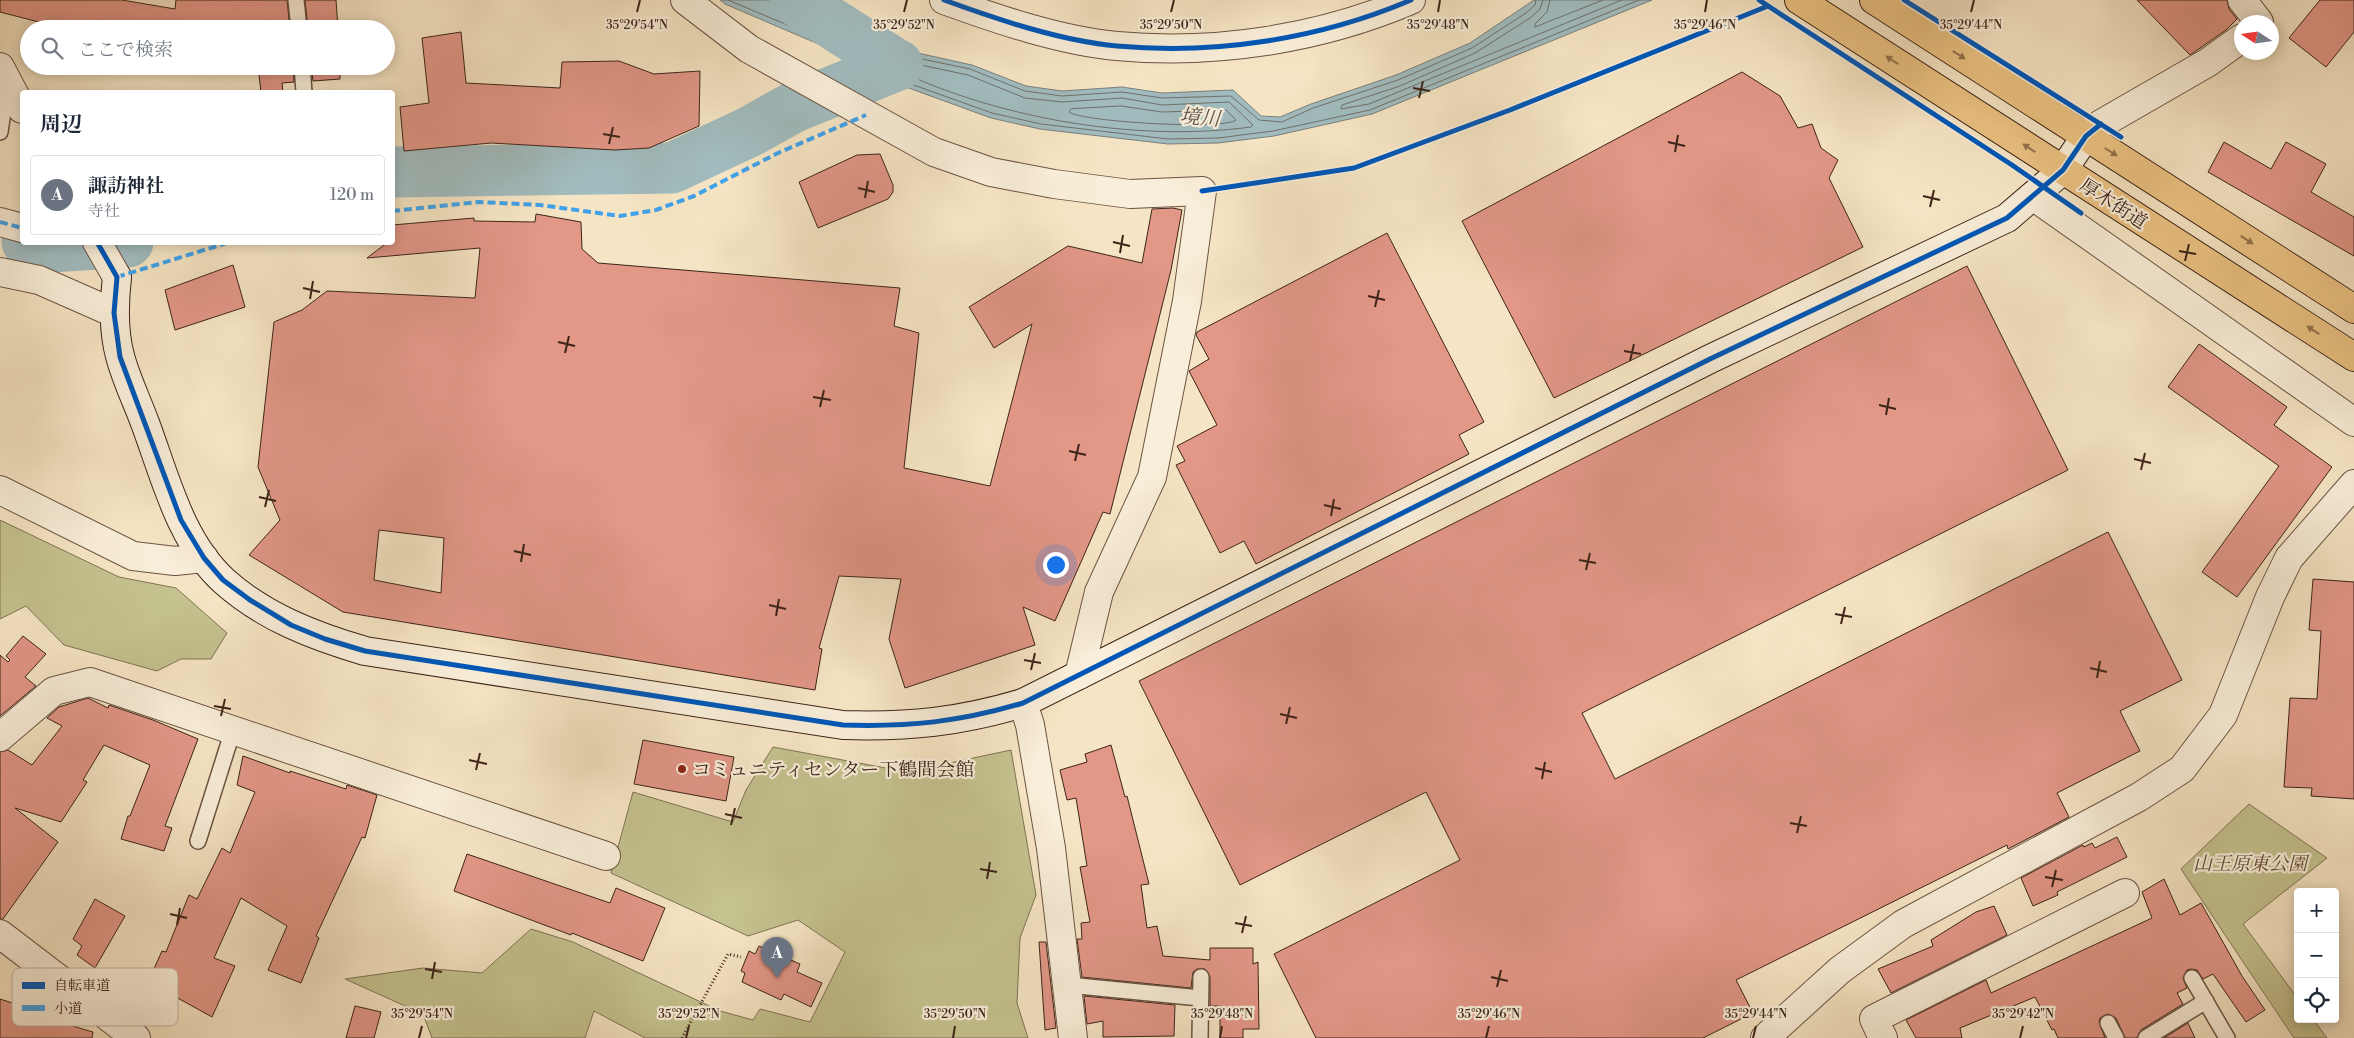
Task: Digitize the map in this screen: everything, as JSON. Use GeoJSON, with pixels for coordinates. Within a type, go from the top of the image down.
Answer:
{"type":"FeatureCollection","features":[{"type":"Feature","properties":{"kind":"highway","name":"厚木街道"},"geometry":{"type":"LineString","coordinates":[[1799,0],[2354,357]]}},
{"type":"Feature","properties":{"kind":"highway"},"geometry":{"type":"LineString","coordinates":[[1874,0],[2354,308]]}},
{"type":"Feature","properties":{"kind":"street"},"geometry":{"type":"LineString","coordinates":[[685,0],[749,49],[934,152],[991,172],[1054,184],[1130,194],[1202,191],[1187,301],[1152,477],[1099,592],[1079,675]]}},
{"type":"Feature","properties":{"kind":"street"},"geometry":{"type":"LineString","coordinates":[[944,0],[984,15],[1049,33],[1116,46],[1181,48],[1255,43],[1328,29],[1411,0]]}},
{"type":"Feature","properties":{"kind":"street"},"geometry":{"type":"LineString","coordinates":[[2242,0],[2254,15]]}},
{"type":"Feature","properties":{"kind":"street"},"geometry":{"type":"LineString","coordinates":[[99,245],[117,277],[114,313],[120,356],[181,520],[204,558],[223,580],[250,600],[291,625],[325,639],[365,651],[843,725],[933,724],[985,715],[1023,703],[1710,359],[2007,218],[2062,170],[2086,136],[2101,124],[2207,63],[2234,44]]}},
{"type":"Feature","properties":{"kind":"street"},"geometry":{"type":"LineString","coordinates":[[4,74],[20,105]]}},
{"type":"Feature","properties":{"kind":"street"},"geometry":{"type":"LineString","coordinates":[[2033,196],[2354,422]]}},
{"type":"Feature","properties":{"kind":"street"},"geometry":{"type":"LineString","coordinates":[[0,222],[20,227]]}},
{"type":"Feature","properties":{"kind":"street"},"geometry":{"type":"LineString","coordinates":[[0,272],[39,280],[114,313]]}},
{"type":"Feature","properties":{"kind":"street"},"geometry":{"type":"LineString","coordinates":[[1765,1038],[1840,970],[1903,924],[2139,797],[2182,768],[2223,715],[2270,597],[2289,558],[2354,484]]}},
{"type":"Feature","properties":{"kind":"street"},"geometry":{"type":"LineString","coordinates":[[0,490],[133,556],[175,561],[204,558]]}},
{"type":"Feature","properties":{"kind":"street"},"geometry":{"type":"LineString","coordinates":[[0,737],[54,691],[90,682],[606,856]]}},
{"type":"Feature","properties":{"kind":"street"},"geometry":{"type":"LineString","coordinates":[[1023,703],[1030,725],[1051,848],[1073,1038]]}},
{"type":"Feature","properties":{"kind":"street"},"geometry":{"type":"LineString","coordinates":[[1882,1038],[1874,1019],[2091,900],[2124,892]]}},
{"type":"Feature","properties":{"kind":"street"},"geometry":{"type":"LineString","coordinates":[[0,934],[44,968]]}},
{"type":"Feature","properties":{"kind":"street"},"geometry":{"type":"LineString","coordinates":[[120,1026],[136,1038]]}},
{"type":"Feature","properties":{"kind":"lane"},"geometry":{"type":"LineString","coordinates":[[296,0],[298,20]]}},
{"type":"Feature","properties":{"kind":"lane"},"geometry":{"type":"LineString","coordinates":[[0,132],[4,74]]}},
{"type":"Feature","properties":{"kind":"lane"},"geometry":{"type":"LineString","coordinates":[[303,75],[304,90]]}},
{"type":"Feature","properties":{"kind":"lane"},"geometry":{"type":"LineString","coordinates":[[198,841],[233,730]]}},
{"type":"Feature","properties":{"kind":"lane"},"geometry":{"type":"LineString","coordinates":[[1200,1038],[1201,977]]}},
{"type":"Feature","properties":{"kind":"lane"},"geometry":{"type":"LineString","coordinates":[[2192,978],[2227,1038]]}},
{"type":"Feature","properties":{"kind":"lane"},"geometry":{"type":"LineString","coordinates":[[1068,985],[1200,998]]}},
{"type":"Feature","properties":{"kind":"lane"},"geometry":{"type":"LineString","coordinates":[[2146,1038],[2206,1001]]}},
{"type":"Feature","properties":{"kind":"lane"},"geometry":{"type":"LineString","coordinates":[[2108,1023],[2116,1038]]}},
{"type":"Feature","properties":{"kind":"path"},"geometry":{"type":"LineString","coordinates":[[682,1038],[728,954],[741,957]]}},
{"type":"Feature","properties":{"kind":"green space"},"geometry":{"type":"Polygon","coordinates":[[[0,520],[119,577],[176,588],[227,633],[211,659],[181,659],[157,671],[64,645],[26,606],[0,619],[0,520]]]}},
{"type":"Feature","properties":{"kind":"green space"},"geometry":{"type":"Polygon","coordinates":[[[773,747],[907,772],[1011,750],[1036,895],[1020,938],[1017,1003],[1028,1038],[645,1038],[594,1011],[585,1038],[432,1038],[423,1014],[345,979],[423,968],[482,973],[531,929],[573,942],[720,1011],[753,1020],[760,1009],[810,1022],[845,952],[798,920],[748,936],[611,873],[633,792],[733,822],[746,790],[773,747]]]}},
{"type":"Feature","properties":{"kind":"green space","name":"山王原東公園"},"geometry":{"type":"Polygon","coordinates":[[[2249,804],[2327,858],[2243,924],[2294,994],[2294,1023],[2316,1023],[2327,1038],[2294,1038],[2181,869],[2249,804]]]}},
{"type":"Feature","properties":{"kind":"water"},"geometry":{"type":"Polygon","coordinates":[[[720,0],[785,0],[785,4],[886,46],[972,65],[1026,86],[1062,91],[1122,87],[1162,93],[1233,90],[1261,116],[1280,117],[1311,104],[1396,75],[1470,43],[1534,0],[1652,0],[1372,114],[1274,136],[1218,143],[1168,144],[1040,129],[991,118],[906,87],[837,52],[725,4],[720,0]]]}},
{"type":"Feature","properties":{"kind":"building"},"geometry":{"type":"Polygon","coordinates":[[[0,0],[122,0],[175,9],[176,0],[287,0],[289,20],[31,20],[0,12],[0,0]]]}},
{"type":"Feature","properties":{"kind":"building"},"geometry":{"type":"Polygon","coordinates":[[[305,0],[336,0],[337,20],[307,20],[305,0]]]}},
{"type":"Feature","properties":{"kind":"building"},"geometry":{"type":"Polygon","coordinates":[[[2137,0],[2227,0],[2229,9],[2234,15],[2234,22],[2226,30],[2190,55],[2137,0]]]}},
{"type":"Feature","properties":{"kind":"building"},"geometry":{"type":"Polygon","coordinates":[[[2320,0],[2354,0],[2354,32],[2326,67],[2289,38],[2320,0]]]}},
{"type":"Feature","properties":{"kind":"building"},"geometry":{"type":"Polygon","coordinates":[[[461,32],[466,83],[560,88],[562,62],[619,61],[654,74],[700,71],[699,126],[649,148],[615,150],[491,143],[404,151],[400,107],[429,103],[422,38],[461,32]]]}},
{"type":"Feature","properties":{"kind":"building"},"geometry":{"type":"Polygon","coordinates":[[[1742,72],[1780,96],[1798,128],[1812,124],[1821,148],[1838,160],[1829,178],[1863,247],[1554,398],[1462,221],[1742,72]]]}},
{"type":"Feature","properties":{"kind":"building"},"geometry":{"type":"Polygon","coordinates":[[[259,75],[294,75],[294,82],[282,83],[283,90],[261,90],[259,75]]]}},
{"type":"Feature","properties":{"kind":"building"},"geometry":{"type":"Polygon","coordinates":[[[312,75],[340,75],[340,79],[313,81],[312,75]]]}},
{"type":"Feature","properties":{"kind":"building"},"geometry":{"type":"Polygon","coordinates":[[[2224,142],[2271,169],[2286,142],[2326,164],[2311,192],[2354,217],[2354,256],[2208,172],[2224,142]]]}},
{"type":"Feature","properties":{"kind":"building"},"geometry":{"type":"Polygon","coordinates":[[[880,154],[893,185],[893,192],[888,199],[818,228],[799,182],[857,155],[880,154]]]}},
{"type":"Feature","properties":{"kind":"building"},"geometry":{"type":"Polygon","coordinates":[[[1173,208],[1182,210],[1171,270],[1110,514],[1103,512],[1055,621],[1023,607],[1035,645],[905,688],[889,639],[901,579],[839,576],[819,648],[822,649],[815,690],[343,612],[249,555],[280,520],[258,467],[274,322],[302,310],[327,291],[475,298],[480,248],[367,258],[384,245],[395,245],[395,225],[474,218],[474,221],[535,222],[536,214],[581,222],[582,249],[598,263],[900,288],[894,326],[919,333],[904,468],[990,486],[1032,324],[994,348],[969,307],[1068,246],[1142,263],[1152,209],[1173,208]],[[379,530],[374,580],[441,593],[444,538],[379,530]]]}},
{"type":"Feature","properties":{"kind":"building"},"geometry":{"type":"Polygon","coordinates":[[[1387,233],[1484,422],[1459,435],[1469,454],[1256,564],[1244,541],[1220,553],[1176,465],[1185,461],[1177,446],[1217,425],[1189,371],[1209,359],[1196,335],[1197,332],[1387,233]]]}},
{"type":"Feature","properties":{"kind":"building"},"geometry":{"type":"Polygon","coordinates":[[[233,265],[245,307],[175,330],[165,290],[233,265]]]}},
{"type":"Feature","properties":{"kind":"building"},"geometry":{"type":"Polygon","coordinates":[[[1967,266],[2068,470],[1582,713],[1615,779],[2108,532],[2182,680],[2120,711],[2140,751],[2057,793],[2069,817],[2008,849],[2007,845],[1736,980],[1753,1013],[1703,1038],[1316,1038],[1274,954],[1460,860],[1426,792],[1240,885],[1139,681],[1967,266]]]}},
{"type":"Feature","properties":{"kind":"building"},"geometry":{"type":"Polygon","coordinates":[[[2199,344],[2287,407],[2274,425],[2332,467],[2237,597],[2202,572],[2279,466],[2168,387],[2199,344]]]}},
{"type":"Feature","properties":{"kind":"building"},"geometry":{"type":"Polygon","coordinates":[[[2313,579],[2354,582],[2354,799],[2311,796],[2312,788],[2284,787],[2290,698],[2317,699],[2321,631],[2309,630],[2313,579]]]}},
{"type":"Feature","properties":{"kind":"building"},"geometry":{"type":"Polygon","coordinates":[[[23,636],[46,654],[25,677],[36,686],[0,716],[0,655],[8,662],[10,660],[6,656],[23,636]]]}},
{"type":"Feature","properties":{"kind":"building"},"geometry":{"type":"Polygon","coordinates":[[[88,698],[108,708],[109,705],[153,720],[198,739],[165,826],[172,828],[164,851],[121,839],[128,816],[130,816],[150,765],[104,745],[83,780],[87,782],[61,822],[15,808],[58,842],[3,919],[0,919],[0,752],[8,750],[32,765],[62,726],[47,718],[59,707],[88,698]]]}},
{"type":"Feature","properties":{"kind":"building"},"geometry":{"type":"Polygon","coordinates":[[[643,740],[734,757],[726,801],[634,784],[643,740]]]}},
{"type":"Feature","properties":{"kind":"building"},"geometry":{"type":"Polygon","coordinates":[[[1111,745],[1125,797],[1127,796],[1149,884],[1141,885],[1147,928],[1157,926],[1163,956],[1210,960],[1210,948],[1253,948],[1253,964],[1258,962],[1259,1029],[1243,1029],[1243,1038],[1220,1038],[1220,1006],[1210,1006],[1210,977],[1205,969],[1197,969],[1193,972],[1191,988],[1082,977],[1077,939],[1082,939],[1081,923],[1090,922],[1080,867],[1087,866],[1076,798],[1067,800],[1060,770],[1087,762],[1085,754],[1111,745]]]}},
{"type":"Feature","properties":{"kind":"building"},"geometry":{"type":"Polygon","coordinates":[[[243,756],[290,773],[290,771],[346,789],[347,785],[377,795],[365,838],[362,837],[316,936],[319,938],[301,983],[268,970],[287,926],[241,898],[214,958],[235,966],[212,1017],[178,998],[178,968],[154,968],[162,951],[166,952],[189,895],[197,899],[222,848],[230,853],[255,792],[237,785],[243,756]]]}},
{"type":"Feature","properties":{"kind":"building"},"geometry":{"type":"Polygon","coordinates":[[[2117,837],[2127,857],[2057,892],[2058,895],[2033,906],[2021,878],[2083,845],[2084,847],[2092,843],[2095,848],[2117,837]]]}},
{"type":"Feature","properties":{"kind":"building"},"geometry":{"type":"Polygon","coordinates":[[[467,854],[610,903],[616,888],[665,908],[643,961],[572,933],[571,935],[454,891],[467,854]]]}},
{"type":"Feature","properties":{"kind":"building"},"geometry":{"type":"Polygon","coordinates":[[[2164,879],[2180,915],[2201,903],[2242,976],[2265,1010],[2246,1022],[2213,974],[2203,979],[2197,970],[2191,969],[2187,970],[2183,978],[2187,988],[2177,993],[2183,1004],[2141,1030],[2137,1038],[2125,1038],[2116,1018],[2108,1014],[2100,1018],[2099,1022],[2105,1038],[2058,1038],[2035,997],[1960,1028],[1962,1038],[1916,1038],[1906,1020],[1986,980],[1991,993],[2152,918],[2142,892],[2164,879]]]}},
{"type":"Feature","properties":{"kind":"building"},"geometry":{"type":"Polygon","coordinates":[[[95,899],[125,916],[95,968],[77,955],[82,946],[73,939],[95,899]]]}},
{"type":"Feature","properties":{"kind":"building"},"geometry":{"type":"Polygon","coordinates":[[[1994,906],[2007,935],[1891,993],[1878,969],[1933,946],[1931,940],[1976,912],[1994,906]]]}},
{"type":"Feature","properties":{"kind":"building"},"geometry":{"type":"Polygon","coordinates":[[[1039,942],[1046,942],[1056,1028],[1045,1030],[1039,942]]]}},
{"type":"Feature","properties":{"kind":"building"},"geometry":{"type":"Polygon","coordinates":[[[759,946],[800,964],[797,972],[822,983],[811,1007],[784,994],[781,1000],[742,982],[745,973],[741,971],[749,951],[755,954],[759,946]]]}},
{"type":"Feature","properties":{"kind":"building"},"geometry":{"type":"Polygon","coordinates":[[[1084,996],[1175,1005],[1174,1036],[1103,1037],[1103,1021],[1087,1024],[1084,996]]]}},
{"type":"Feature","properties":{"kind":"building"},"geometry":{"type":"Polygon","coordinates":[[[0,999],[12,1003],[12,1026],[72,1026],[93,1032],[92,1038],[0,1038],[0,999]]]}},
{"type":"Feature","properties":{"kind":"building"},"geometry":{"type":"Polygon","coordinates":[[[355,1006],[381,1012],[374,1038],[346,1038],[355,1006]]]}},
{"type":"Feature","properties":{"kind":"building"},"geometry":{"type":"Polygon","coordinates":[[[2188,1023],[2195,1038],[2164,1038],[2188,1023]]]}},
{"type":"Feature","properties":{"kind":"waterway","name":"境川"},"geometry":{"type":"LineString","coordinates":[[795,0],[894,63]]}},
{"type":"Feature","properties":{"kind":"waterway"},"geometry":{"type":"LineString","coordinates":[[395,172],[672,168],[749,132],[794,107],[898,65]]}},
{"type":"Feature","properties":{"kind":"waterway"},"geometry":{"type":"LineString","coordinates":[[41,245],[51,247],[82,245]]}},
{"type":"Feature","properties":{"kind":"marked path"},"geometry":{"type":"LineString","coordinates":[[395,211],[479,202],[540,205],[620,216],[656,210],[694,196],[778,153],[866,115]]}},
{"type":"Feature","properties":{"kind":"marked path"},"geometry":{"type":"LineString","coordinates":[[0,222],[20,227]]}},
{"type":"Feature","properties":{"kind":"marked path"},"geometry":{"type":"LineString","coordinates":[[117,277],[220,245]]}},
{"type":"Feature","properties":{"kind":"cycle path"},"geometry":{"type":"LineString","coordinates":[[944,0],[1007,22],[1051,34],[1117,46],[1154,48],[1229,46],[1267,41],[1340,25],[1376,14],[1411,0]]}},
{"type":"Feature","properties":{"kind":"cycle path"},"geometry":{"type":"LineString","coordinates":[[1759,0],[2012,165],[2081,213]]}},
{"type":"Feature","properties":{"kind":"cycle path"},"geometry":{"type":"LineString","coordinates":[[1904,0],[2121,137]]}},
{"type":"Feature","properties":{"kind":"cycle path"},"geometry":{"type":"LineString","coordinates":[[1202,191],[1354,168],[1510,110],[1768,6]]}},
{"type":"Feature","properties":{"kind":"cycle path"},"geometry":{"type":"LineString","coordinates":[[99,245],[117,277],[114,313],[120,357],[181,520],[204,558],[223,580],[250,600],[291,625],[325,639],[365,651],[843,725],[913,724],[977,715],[1023,703],[1710,359],[2007,218],[2063,170],[2086,136],[2101,124]]}},
{"type":"Feature","properties":{"kind":"place","name":"コミュニティセンター下鶴間会館"},"geometry":{"type":"Point","coordinates":[682,769]}},
{"type":"Feature","properties":{"kind":"place","name":"諏訪神社"},"geometry":{"type":"Point","coordinates":[777,978]}}]}
